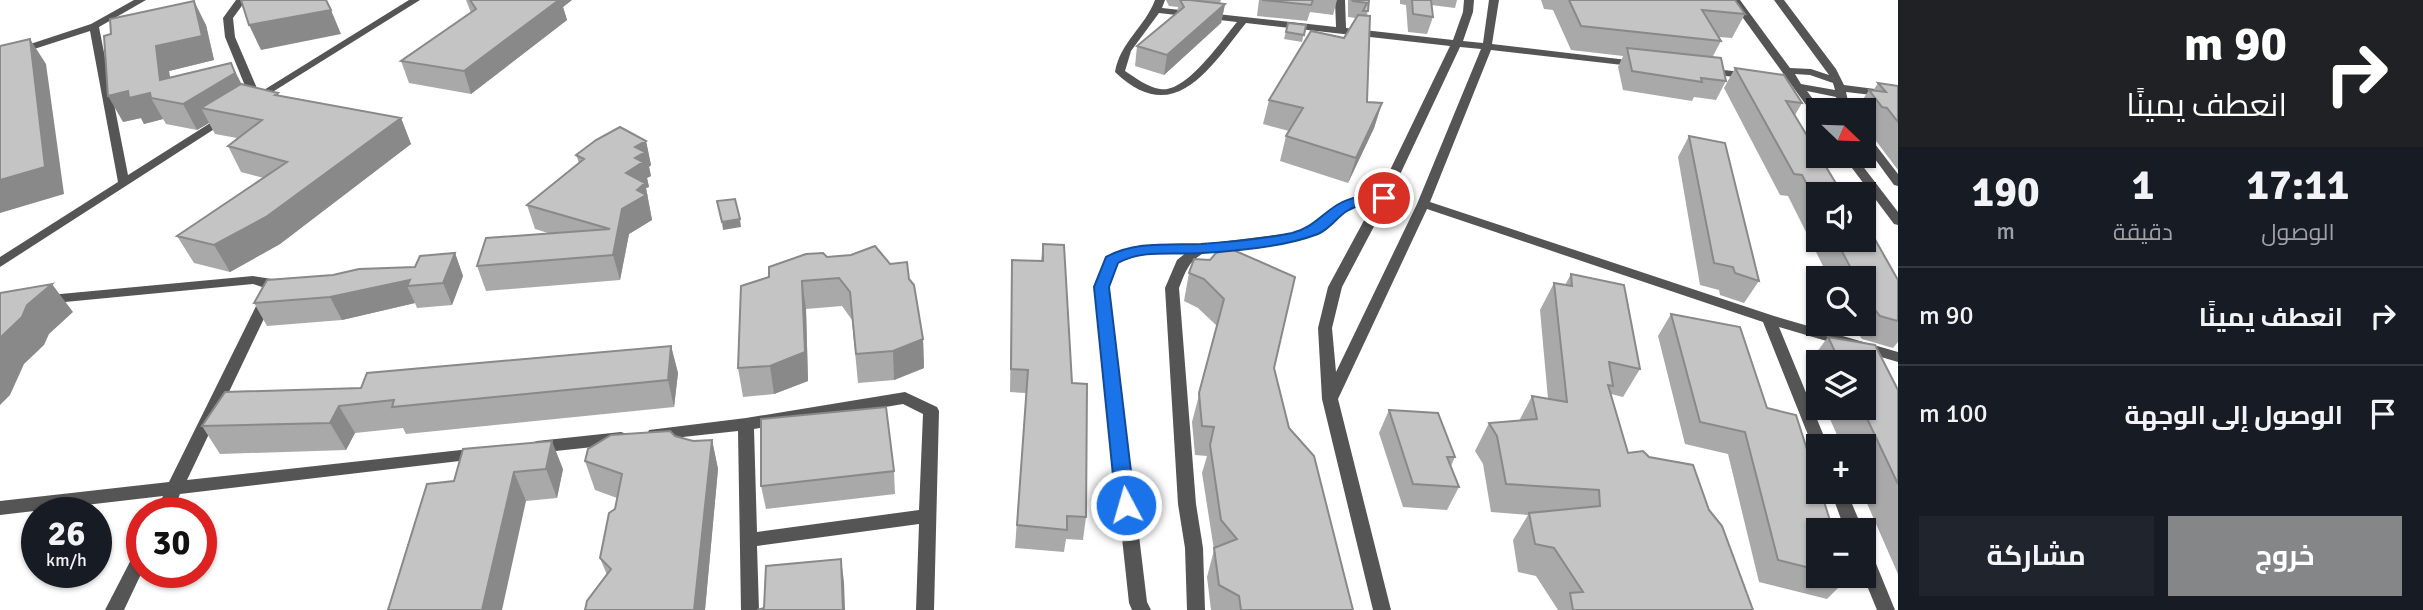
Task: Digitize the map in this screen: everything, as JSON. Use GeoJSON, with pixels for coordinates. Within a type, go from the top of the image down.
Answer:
{"type":"FeatureCollection","features":[{"type":"Feature","properties":{"kind":"street"},"geometry":{"type":"LineString","coordinates":[[0,57],[94,26],[142,0]]}},
{"type":"Feature","properties":{"kind":"street"},"geometry":{"type":"LineString","coordinates":[[241,0],[228,18],[230,37],[256,99]]}},
{"type":"Feature","properties":{"kind":"street"},"geometry":{"type":"LineString","coordinates":[[1340,0],[1341,30]]}},
{"type":"Feature","properties":{"kind":"street"},"geometry":{"type":"LineString","coordinates":[[1382,610],[1330,399],[1325,328],[1335,287],[1384,198],[1455,45],[1468,12],[1469,0]]}},
{"type":"Feature","properties":{"kind":"street"},"geometry":{"type":"LineString","coordinates":[[1330,399],[1423,204],[1487,48],[1494,0]]}},
{"type":"Feature","properties":{"kind":"street"},"geometry":{"type":"LineString","coordinates":[[1735,0],[1782,75],[1795,84],[1806,98]]}},
{"type":"Feature","properties":{"kind":"street"},"geometry":{"type":"LineString","coordinates":[[1779,0],[1839,88],[1842,98]]}},
{"type":"Feature","properties":{"kind":"street"},"geometry":{"type":"LineString","coordinates":[[245,106],[411,1]]}},
{"type":"Feature","properties":{"kind":"street"},"geometry":{"type":"LineString","coordinates":[[1243,20],[1192,80],[1176,91],[1165,93],[1150,90],[1120,72],[1120,60],[1135,35],[1159,5],[1243,20],[1654,66]]}},
{"type":"Feature","properties":{"kind":"street"},"geometry":{"type":"LineString","coordinates":[[94,26],[124,183]]}},
{"type":"Feature","properties":{"kind":"street"},"geometry":{"type":"LineString","coordinates":[[1696,70],[1765,78]]}},
{"type":"Feature","properties":{"kind":"street"},"geometry":{"type":"LineString","coordinates":[[1782,75],[1811,72],[1839,88]]}},
{"type":"Feature","properties":{"kind":"street"},"geometry":{"type":"LineString","coordinates":[[1795,84],[1898,95]]}},
{"type":"Feature","properties":{"kind":"street"},"geometry":{"type":"LineString","coordinates":[[0,263],[234,113]]}},
{"type":"Feature","properties":{"kind":"street"},"geometry":{"type":"LineString","coordinates":[[1876,153],[1898,183]]}},
{"type":"Feature","properties":{"kind":"street"},"geometry":{"type":"LineString","coordinates":[[1858,168],[1898,221]]}},
{"type":"Feature","properties":{"kind":"street"},"geometry":{"type":"LineString","coordinates":[[1142,610],[1129,532],[1102,287],[1111,261],[1126,253],[1159,248],[1202,248],[1295,237],[1317,229],[1341,208],[1359,200],[1384,198]]}},
{"type":"Feature","properties":{"kind":"street"},"geometry":{"type":"LineString","coordinates":[[1423,204],[1769,319],[1898,357]]}},
{"type":"Feature","properties":{"kind":"street"},"geometry":{"type":"LineString","coordinates":[[1196,610],[1194,548],[1187,504],[1172,288],[1184,260],[1202,248]]}},
{"type":"Feature","properties":{"kind":"street"},"geometry":{"type":"LineString","coordinates":[[27,301],[253,280],[267,282],[272,288],[171,497]]}},
{"type":"Feature","properties":{"kind":"street"},"geometry":{"type":"LineString","coordinates":[[1769,319],[1815,434]]}},
{"type":"Feature","properties":{"kind":"street"},"geometry":{"type":"LineString","coordinates":[[519,449],[746,424],[905,398],[931,411],[925,610]]}},
{"type":"Feature","properties":{"kind":"street"},"geometry":{"type":"LineString","coordinates":[[746,424],[750,610]]}},
{"type":"Feature","properties":{"kind":"street"},"geometry":{"type":"LineString","coordinates":[[0,508],[492,452]]}},
{"type":"Feature","properties":{"kind":"street"},"geometry":{"type":"LineString","coordinates":[[748,540],[928,516]]}},
{"type":"Feature","properties":{"kind":"street"},"geometry":{"type":"LineString","coordinates":[[1876,585],[1886,610]]}},
{"type":"Feature","properties":{"kind":"street"},"geometry":{"type":"LineString","coordinates":[[114,610],[126,586]]}},
{"type":"Feature","properties":{"kind":"building"},"geometry":{"type":"Polygon","coordinates":[[[241,0],[326,0],[331,10],[249,25],[241,0]]]}},
{"type":"Feature","properties":{"kind":"building"},"geometry":{"type":"Polygon","coordinates":[[[470,0],[559,0],[464,71],[401,61],[476,9],[470,0]]]}},
{"type":"Feature","properties":{"kind":"building"},"geometry":{"type":"Polygon","coordinates":[[[1180,0],[1225,4],[1167,55],[1137,46],[1184,7],[1180,0]]]}},
{"type":"Feature","properties":{"kind":"building"},"geometry":{"type":"Polygon","coordinates":[[[1262,0],[1313,0],[1311,5],[1262,0]]]}},
{"type":"Feature","properties":{"kind":"building"},"geometry":{"type":"Polygon","coordinates":[[[1352,0],[1369,0],[1368,11],[1363,11],[1367,3],[1352,0]]]}},
{"type":"Feature","properties":{"kind":"building"},"geometry":{"type":"Polygon","coordinates":[[[1412,0],[1431,0],[1433,17],[1413,14],[1412,0]]]}},
{"type":"Feature","properties":{"kind":"building"},"geometry":{"type":"Polygon","coordinates":[[[1569,0],[1735,0],[1745,14],[1702,10],[1721,41],[1581,26],[1569,0]]]}},
{"type":"Feature","properties":{"kind":"building"},"geometry":{"type":"Polygon","coordinates":[[[194,1],[202,36],[156,46],[160,80],[231,63],[235,73],[183,104],[151,98],[150,93],[129,98],[128,91],[108,96],[104,36],[111,34],[110,19],[194,1]]]}},
{"type":"Feature","properties":{"kind":"building"},"geometry":{"type":"Polygon","coordinates":[[[1358,15],[1370,16],[1367,102],[1382,103],[1356,158],[1286,136],[1303,108],[1269,100],[1311,31],[1344,38],[1358,15]]]}},
{"type":"Feature","properties":{"kind":"building"},"geometry":{"type":"Polygon","coordinates":[[[1288,23],[1306,25],[1304,35],[1286,32],[1288,23]]]}},
{"type":"Feature","properties":{"kind":"building"},"geometry":{"type":"Polygon","coordinates":[[[30,39],[45,167],[0,180],[0,46],[30,39]]]}},
{"type":"Feature","properties":{"kind":"building"},"geometry":{"type":"Polygon","coordinates":[[[1627,48],[1721,58],[1726,81],[1701,78],[1702,82],[1632,71],[1627,48]]]}},
{"type":"Feature","properties":{"kind":"building"},"geometry":{"type":"Polygon","coordinates":[[[1735,68],[1784,75],[1802,103],[1786,101],[1806,134],[1806,168],[1827,168],[1835,182],[1806,183],[1802,175],[1794,174],[1735,68]]]}},
{"type":"Feature","properties":{"kind":"building"},"geometry":{"type":"Polygon","coordinates":[[[1878,83],[1898,86],[1898,122],[1869,90],[1886,92],[1878,83]]]}},
{"type":"Feature","properties":{"kind":"building"},"geometry":{"type":"Polygon","coordinates":[[[241,84],[278,93],[275,95],[401,118],[266,217],[214,245],[177,236],[287,162],[228,146],[262,120],[201,108],[241,84]]]}},
{"type":"Feature","properties":{"kind":"building"},"geometry":{"type":"Polygon","coordinates":[[[620,127],[646,141],[635,147],[645,152],[635,158],[643,162],[626,173],[645,183],[637,190],[646,195],[622,209],[613,255],[477,266],[486,238],[610,229],[527,205],[584,159],[576,155],[620,127]]]}},
{"type":"Feature","properties":{"kind":"building"},"geometry":{"type":"Polygon","coordinates":[[[1689,136],[1725,143],[1759,281],[1735,273],[1733,267],[1714,263],[1689,136]]]}},
{"type":"Feature","properties":{"kind":"building"},"geometry":{"type":"Polygon","coordinates":[[[735,199],[740,219],[722,222],[717,201],[735,199]]]}},
{"type":"Feature","properties":{"kind":"building"},"geometry":{"type":"Polygon","coordinates":[[[1876,241],[1898,280],[1898,321],[1880,316],[1876,311],[1876,266],[1850,266],[1842,252],[1876,252],[1876,241]]]}},
{"type":"Feature","properties":{"kind":"building"},"geometry":{"type":"Polygon","coordinates":[[[1043,244],[1064,245],[1072,383],[1087,384],[1086,517],[1067,516],[1067,530],[1017,525],[1028,370],[1011,369],[1012,260],[1043,261],[1043,244]]]}},
{"type":"Feature","properties":{"kind":"building"},"geometry":{"type":"Polygon","coordinates":[[[875,246],[890,264],[907,262],[909,279],[914,285],[923,339],[893,351],[856,354],[850,292],[839,278],[802,281],[805,352],[770,366],[738,368],[741,286],[769,277],[769,267],[806,254],[823,253],[827,257],[851,255],[875,246]]]}},
{"type":"Feature","properties":{"kind":"building"},"geometry":{"type":"Polygon","coordinates":[[[1231,249],[1295,277],[1274,368],[1289,428],[1314,456],[1353,610],[1241,610],[1239,596],[1219,585],[1214,548],[1237,539],[1221,520],[1210,445],[1214,427],[1202,426],[1199,393],[1224,299],[1204,279],[1189,273],[1194,259],[1210,260],[1216,253],[1231,249]]]}},
{"type":"Feature","properties":{"kind":"building"},"geometry":{"type":"Polygon","coordinates":[[[455,253],[443,283],[407,286],[410,280],[330,297],[254,303],[267,280],[333,275],[359,269],[415,267],[420,256],[455,253]]]}},
{"type":"Feature","properties":{"kind":"building"},"geometry":{"type":"Polygon","coordinates":[[[1571,274],[1624,285],[1640,369],[1609,362],[1613,386],[1608,385],[1628,453],[1643,451],[1649,457],[1693,465],[1709,510],[1722,526],[1753,610],[1573,610],[1570,593],[1583,592],[1554,548],[1535,544],[1529,513],[1600,506],[1599,490],[1506,484],[1497,436],[1489,423],[1537,419],[1532,396],[1567,402],[1554,283],[1572,286],[1571,274]]]}},
{"type":"Feature","properties":{"kind":"building"},"geometry":{"type":"Polygon","coordinates":[[[52,284],[27,305],[22,317],[0,338],[0,293],[52,284]]]}},
{"type":"Feature","properties":{"kind":"building"},"geometry":{"type":"Polygon","coordinates":[[[1671,314],[1740,327],[1767,408],[1796,415],[1806,446],[1806,504],[1825,504],[1829,518],[1806,518],[1806,567],[1778,560],[1745,432],[1700,422],[1671,314]]]}},
{"type":"Feature","properties":{"kind":"building"},"geometry":{"type":"Polygon","coordinates":[[[1828,337],[1875,345],[1898,390],[1898,484],[1868,420],[1876,420],[1876,350],[1834,350],[1828,337]]]}},
{"type":"Feature","properties":{"kind":"building"},"geometry":{"type":"Polygon","coordinates":[[[671,346],[668,380],[392,407],[394,400],[339,406],[330,423],[202,426],[225,392],[361,388],[367,373],[671,346]]]}},
{"type":"Feature","properties":{"kind":"building"},"geometry":{"type":"Polygon","coordinates":[[[886,407],[894,471],[761,486],[761,419],[886,407]]]}},
{"type":"Feature","properties":{"kind":"building"},"geometry":{"type":"Polygon","coordinates":[[[1389,410],[1438,413],[1455,457],[1447,457],[1459,487],[1413,484],[1389,410]]]}},
{"type":"Feature","properties":{"kind":"building"},"geometry":{"type":"Polygon","coordinates":[[[670,431],[675,436],[693,441],[712,440],[694,610],[585,610],[587,601],[611,569],[600,558],[609,513],[615,509],[622,474],[585,461],[588,449],[611,435],[670,431]]]}},
{"type":"Feature","properties":{"kind":"building"},"geometry":{"type":"Polygon","coordinates":[[[552,441],[546,469],[514,472],[482,610],[388,610],[427,484],[454,481],[463,449],[552,441]]]}},
{"type":"Feature","properties":{"kind":"building"},"geometry":{"type":"Polygon","coordinates":[[[841,559],[843,610],[757,610],[764,608],[766,566],[841,559]]]}},
{"type":"Feature","properties":{"kind":"route"},"geometry":{"type":"LineString","coordinates":[[1126,505],[1102,287],[1111,261],[1126,253],[1159,248],[1202,248],[1295,237],[1317,229],[1341,208],[1359,200],[1384,198]]}}]}
